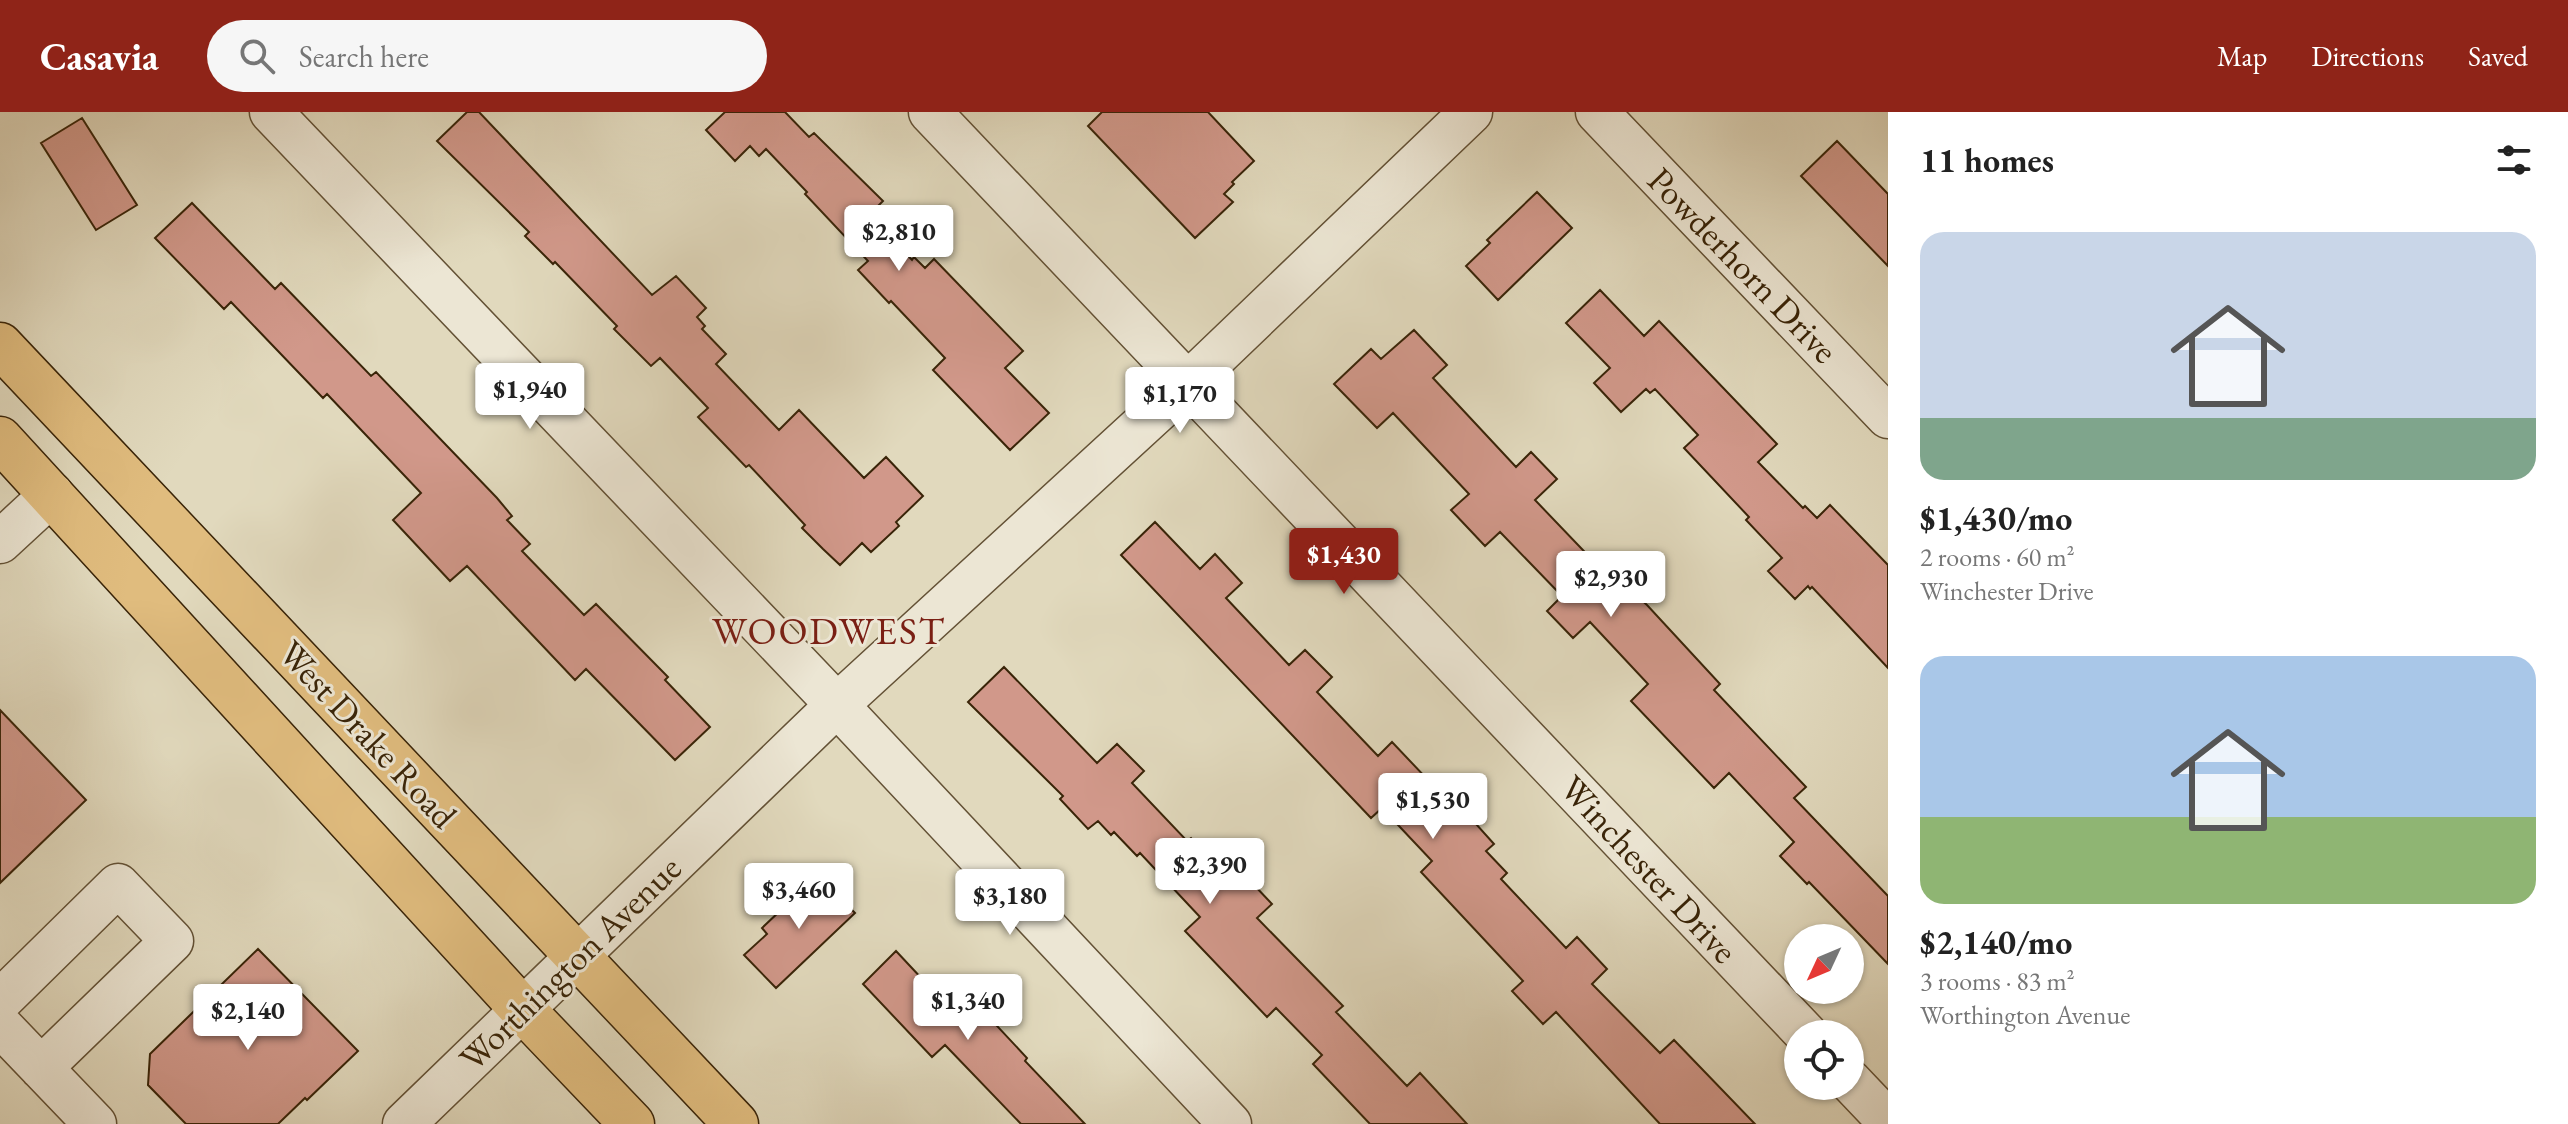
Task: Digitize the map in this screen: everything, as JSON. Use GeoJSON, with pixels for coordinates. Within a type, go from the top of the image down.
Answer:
{"type":"FeatureCollection","features":[{"type":"Feature","properties":{"kind":"main road","name":"West Drake Road"},"geometry":{"type":"LineString","coordinates":[[0,345],[736,1124]]}},
{"type":"Feature","properties":{"kind":"main road","name":"West Drake Road"},"geometry":{"type":"LineString","coordinates":[[0,439],[522,1009],[632,1124]]}},
{"type":"Feature","properties":{"kind":"street"},"geometry":{"type":"LineString","coordinates":[[271,112],[837,705],[1230,1124]]}},
{"type":"Feature","properties":{"kind":"street","name":"Winchester Drive"},"geometry":{"type":"LineString","coordinates":[[930,112],[1793,1020]]}},
{"type":"Feature","properties":{"kind":"street","name":"Worthington Avenue"},"geometry":{"type":"LineString","coordinates":[[404,1124],[837,705],[1188,383],[1471,112]]}},
{"type":"Feature","properties":{"kind":"street","name":"Powderhorn Drive"},"geometry":{"type":"LineString","coordinates":[[1597,112],[1888,417]]}},
{"type":"Feature","properties":{"kind":"street"},"geometry":{"type":"LineString","coordinates":[[0,542],[52,494]]}},
{"type":"Feature","properties":{"kind":"street"},"geometry":{"type":"LineString","coordinates":[[0,1001],[118,885],[172,941],[41,1068]]}},
{"type":"Feature","properties":{"kind":"street"},"geometry":{"type":"LineString","coordinates":[[0,1025],[95,1124]]}},
{"type":"Feature","properties":{"kind":"street"},"geometry":{"type":"LineString","coordinates":[[1864,1096],[1888,1121]]}},
{"type":"Feature","properties":{"kind":"building"},"geometry":{"type":"Polygon","coordinates":[[[467,112],[479,112],[652,295],[676,276],[706,308],[697,317],[705,326],[702,329],[726,354],[716,364],[779,430],[799,410],[864,478],[886,457],[923,496],[896,522],[899,526],[871,552],[862,543],[840,565],[823,549],[749,465],[746,467],[698,417],[708,408],[660,358],[651,366],[555,262],[553,264],[525,236],[529,232],[437,141],[467,112]]]}},
{"type":"Feature","properties":{"kind":"building"},"geometry":{"type":"Polygon","coordinates":[[[725,112],[785,112],[809,137],[814,133],[883,201],[869,215],[912,260],[914,257],[925,268],[934,259],[1023,351],[1005,368],[1049,413],[1010,450],[933,370],[945,358],[858,270],[868,261],[805,194],[807,192],[766,149],[759,156],[750,146],[735,161],[706,130],[725,112]]]}},
{"type":"Feature","properties":{"kind":"building"},"geometry":{"type":"Polygon","coordinates":[[[1102,112],[1208,112],[1254,161],[1224,194],[1233,202],[1195,238],[1088,126],[1102,112]]]}},
{"type":"Feature","properties":{"kind":"building"},"geometry":{"type":"Polygon","coordinates":[[[82,118],[137,205],[96,230],[41,143],[82,118]]]}},
{"type":"Feature","properties":{"kind":"building"},"geometry":{"type":"Polygon","coordinates":[[[1837,141],[1888,194],[1888,266],[1801,176],[1837,141]]]}},
{"type":"Feature","properties":{"kind":"building"},"geometry":{"type":"Polygon","coordinates":[[[1537,192],[1572,228],[1498,300],[1466,266],[1490,243],[1487,240],[1537,192]]]}},
{"type":"Feature","properties":{"kind":"building"},"geometry":{"type":"Polygon","coordinates":[[[192,203],[275,289],[281,283],[371,376],[376,372],[497,498],[512,516],[507,520],[530,544],[522,551],[584,615],[596,604],[668,677],[665,680],[710,727],[675,760],[586,669],[575,680],[467,566],[450,581],[393,520],[421,493],[327,394],[323,398],[231,302],[224,309],[155,238],[192,203]]]}},
{"type":"Feature","properties":{"kind":"building"},"geometry":{"type":"Polygon","coordinates":[[[1600,290],[1644,336],[1659,321],[1777,444],[1758,462],[1817,518],[1830,505],[1888,565],[1888,668],[1812,587],[1810,589],[1808,586],[1795,599],[1768,571],[1782,558],[1746,520],[1749,517],[1684,448],[1698,435],[1655,389],[1650,393],[1646,389],[1621,412],[1594,383],[1610,368],[1566,323],[1600,290]]]}},
{"type":"Feature","properties":{"kind":"building"},"geometry":{"type":"Polygon","coordinates":[[[1414,330],[1447,365],[1433,378],[1516,467],[1531,452],[1557,479],[1535,500],[1602,570],[1605,567],[1647,605],[1720,684],[1714,690],[1806,787],[1794,798],[1888,896],[1888,964],[1864,939],[1864,924],[1849,924],[1780,856],[1794,842],[1729,773],[1714,788],[1631,701],[1648,684],[1590,622],[1573,638],[1547,611],[1562,596],[1500,532],[1485,546],[1451,510],[1469,494],[1393,413],[1377,428],[1334,384],[1371,349],[1381,359],[1414,330]]]}},
{"type":"Feature","properties":{"kind":"building"},"geometry":{"type":"Polygon","coordinates":[[[1155,522],[1200,569],[1215,554],[1242,583],[1226,598],[1289,665],[1305,650],[1332,677],[1317,692],[1378,756],[1392,742],[1464,818],[1468,815],[1494,844],[1486,851],[1507,873],[1501,879],[1566,948],[1577,937],[1607,969],[1592,984],[1660,1053],[1674,1040],[1755,1124],[1660,1124],[1556,1012],[1543,1024],[1512,991],[1523,981],[1421,872],[1432,861],[1382,808],[1371,818],[1121,555],[1155,522]]]}},
{"type":"Feature","properties":{"kind":"building"},"geometry":{"type":"Polygon","coordinates":[[[1004,667],[1097,763],[1117,744],[1144,771],[1132,783],[1187,841],[1191,838],[1226,875],[1236,866],[1272,904],[1257,918],[1343,1006],[1336,1012],[1407,1086],[1420,1073],[1467,1124],[1370,1124],[1313,1064],[1322,1055],[1276,1008],[1267,1017],[1185,931],[1200,917],[1140,853],[1137,856],[1114,832],[1111,835],[1098,821],[1088,829],[1060,799],[1063,796],[968,702],[1004,667]]]}},
{"type":"Feature","properties":{"kind":"building"},"geometry":{"type":"Polygon","coordinates":[[[0,710],[86,800],[0,883],[0,710]]]}},
{"type":"Feature","properties":{"kind":"building"},"geometry":{"type":"Polygon","coordinates":[[[818,875],[855,913],[776,988],[744,955],[767,934],[762,928],[818,875]]]}},
{"type":"Feature","properties":{"kind":"building"},"geometry":{"type":"Polygon","coordinates":[[[258,949],[358,1051],[278,1124],[186,1124],[148,1085],[150,1054],[258,949]]]}},
{"type":"Feature","properties":{"kind":"building"},"geometry":{"type":"Polygon","coordinates":[[[896,951],[939,997],[955,981],[1085,1124],[1021,1124],[945,1045],[932,1057],[863,984],[896,951]]]}},
{"type":"Feature","properties":{"kind":"district","name":"WOODWEST"},"geometry":{"type":"Point","coordinates":[829,630]}}]}
